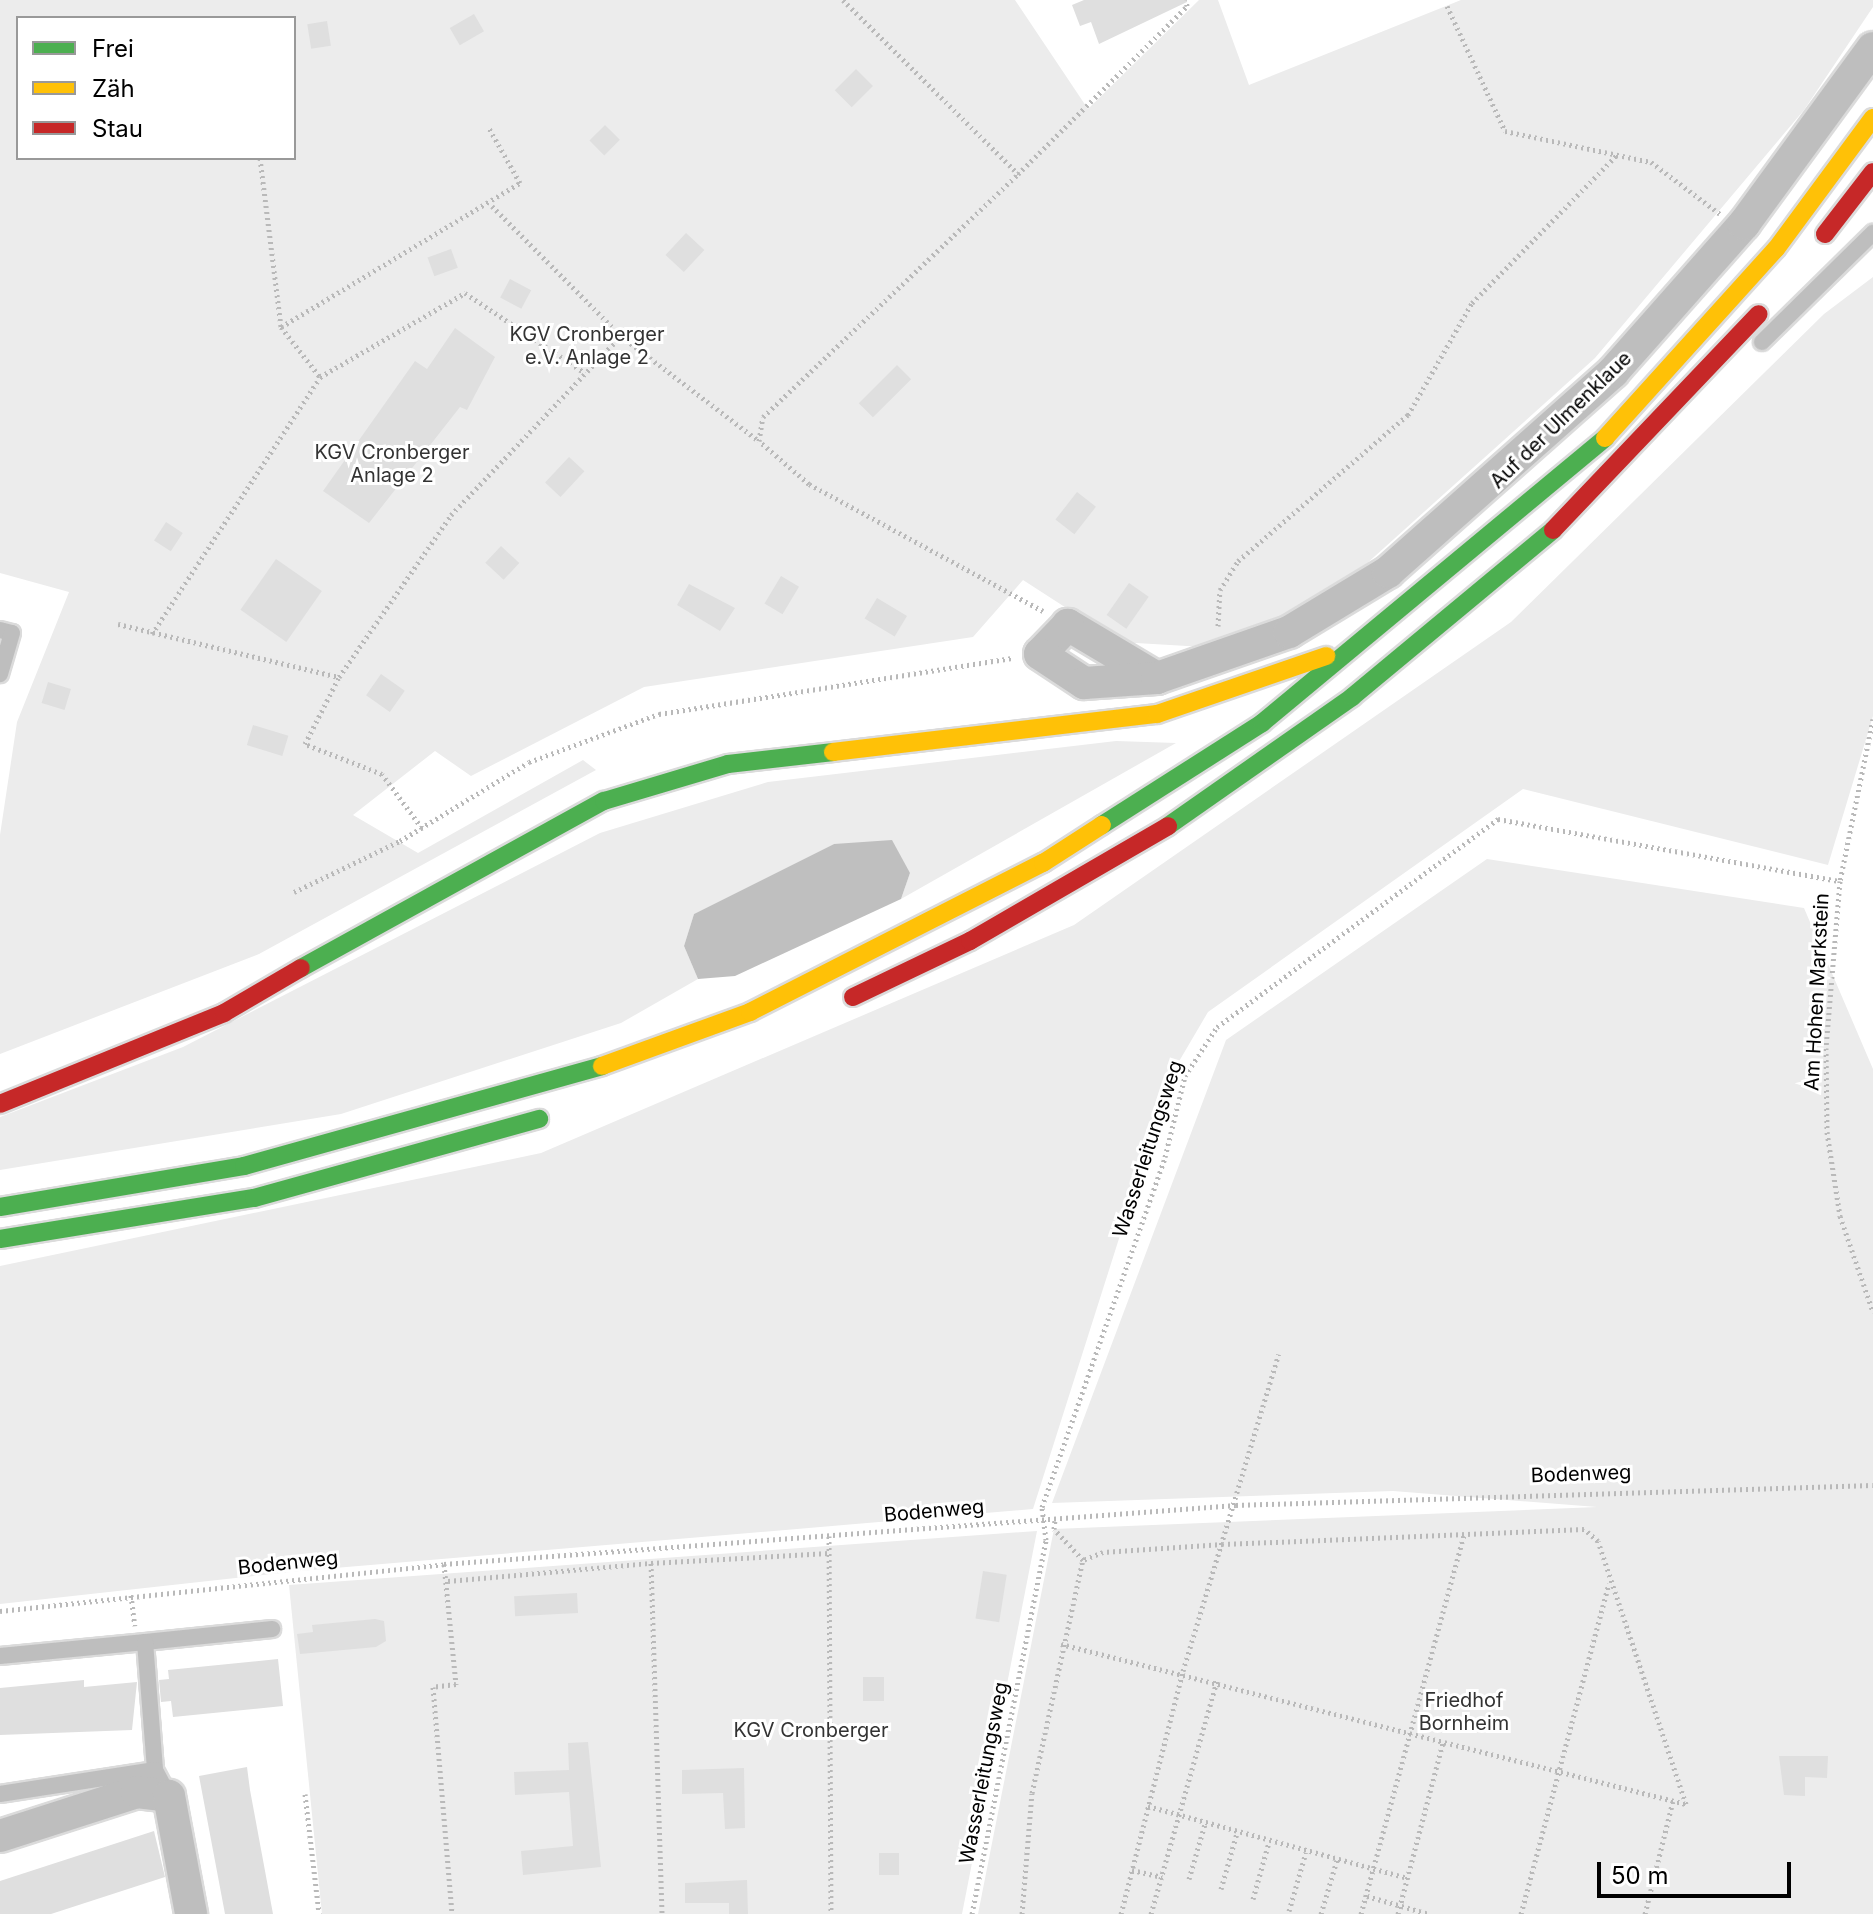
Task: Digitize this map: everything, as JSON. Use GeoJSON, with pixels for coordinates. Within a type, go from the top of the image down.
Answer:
{"type":"FeatureCollection","features":[{"type":"Feature","properties":{"kind":"highway"},"geometry":{"type":"LineString","coordinates":[[0,1207],[154,1184],[356,1140],[589,1071],[750,1012],[862,960],[1132,810],[1369,640],[1617,427],[1776,249],[1873,118]]}},
{"type":"Feature","properties":{"kind":"highway"},"geometry":{"type":"LineString","coordinates":[[1816,246],[1873,172]]}},
{"type":"Feature","properties":{"kind":"highway"},"geometry":{"type":"LineString","coordinates":[[831,1007],[970,941],[1153,836],[1352,697],[1560,524],[1727,350],[1777,293]]}},
{"type":"Feature","properties":{"kind":"highway"},"geometry":{"type":"LineString","coordinates":[[0,1104],[224,1013],[604,801],[728,764],[1157,714],[1369,640]]}},
{"type":"Feature","properties":{"kind":"highway"},"geometry":{"type":"LineString","coordinates":[[0,1239],[254,1198],[561,1112]]}},
{"type":"Feature","properties":{"kind":"street","name":"Auf der Ulmenklaue"},"geometry":{"type":"LineString","coordinates":[[1040,654],[1084,683],[1157,678],[1217,661],[1340,604],[1439,534],[1613,372],[1740,229],[1873,48]]}},
{"type":"Feature","properties":{"kind":"street"},"geometry":{"type":"LineString","coordinates":[[1040,654],[1068,625],[1157,678]]}},
{"type":"Feature","properties":{"kind":"street"},"geometry":{"type":"LineString","coordinates":[[0,1836],[162,1783],[191,1914]]}},
{"type":"Feature","properties":{"kind":"lane"},"geometry":{"type":"LineString","coordinates":[[1727,350],[1756,349],[1873,233]]}},
{"type":"Feature","properties":{"kind":"lane"},"geometry":{"type":"LineString","coordinates":[[0,630],[12,633],[0,674]]}},
{"type":"Feature","properties":{"kind":"lane"},"geometry":{"type":"LineString","coordinates":[[0,1656],[272,1629]]}},
{"type":"Feature","properties":{"kind":"lane"},"geometry":{"type":"LineString","coordinates":[[0,1794],[162,1783],[145,1642]]}},
{"type":"Feature","properties":{"kind":"path"},"geometry":{"type":"LineString","coordinates":[[843,0],[1018,174]]}},
{"type":"Feature","properties":{"kind":"path"},"geometry":{"type":"LineString","coordinates":[[759,441],[763,417],[1018,174],[1186,0]]}},
{"type":"Feature","properties":{"kind":"path"},"geometry":{"type":"LineString","coordinates":[[1447,6],[1505,131],[1651,162],[1740,229]]}},
{"type":"Feature","properties":{"kind":"path"},"geometry":{"type":"LineString","coordinates":[[281,327],[492,206],[520,183],[489,128]]}},
{"type":"Feature","properties":{"kind":"path"},"geometry":{"type":"LineString","coordinates":[[1217,661],[1220,590],[1238,561],[1408,415],[1472,303],[1617,155]]}},
{"type":"Feature","properties":{"kind":"path"},"geometry":{"type":"LineString","coordinates":[[260,160],[281,327],[320,377]]}},
{"type":"Feature","properties":{"kind":"path"},"geometry":{"type":"LineString","coordinates":[[492,206],[621,336],[759,441],[809,484],[1068,625]]}},
{"type":"Feature","properties":{"kind":"path"},"geometry":{"type":"LineString","coordinates":[[152,634],[320,377],[465,293],[585,373]]}},
{"type":"Feature","properties":{"kind":"path"},"geometry":{"type":"LineString","coordinates":[[422,828],[382,774],[305,744],[339,677],[451,515],[621,336]]}},
{"type":"Feature","properties":{"kind":"path"},"geometry":{"type":"LineString","coordinates":[[118,624],[339,677]]}},
{"type":"Feature","properties":{"kind":"path"},"geometry":{"type":"LineString","coordinates":[[294,892],[422,828],[529,762],[659,714],[1040,654]]}},
{"type":"Feature","properties":{"kind":"path","name":"Am Hohen Markstein"},"geometry":{"type":"LineString","coordinates":[[1873,719],[1840,881],[1826,1048],[1827,1132],[1840,1216],[1873,1312]]}},
{"type":"Feature","properties":{"kind":"path","name":"Wasserleitungsweg"},"geometry":{"type":"LineString","coordinates":[[972,1914],[1046,1540],[1040,1518],[1165,1157],[1185,1076],[1217,1027],[1498,819],[1840,881]]}},
{"type":"Feature","properties":{"kind":"path"},"geometry":{"type":"LineString","coordinates":[[1121,1914],[1183,1671],[1236,1505],[1279,1354]]}},
{"type":"Feature","properties":{"kind":"path","name":"Bodenweg"},"geometry":{"type":"LineString","coordinates":[[0,1611],[444,1564],[1040,1518],[1055,1520],[1236,1505],[1873,1485]]}},
{"type":"Feature","properties":{"kind":"path"},"geometry":{"type":"LineString","coordinates":[[1055,1520],[1054,1529],[1083,1560]]}},
{"type":"Feature","properties":{"kind":"path"},"geometry":{"type":"LineString","coordinates":[[1061,1644],[1183,1671],[1686,1804],[1598,1541],[1584,1529],[1223,1544],[1103,1552],[1083,1560]]}},
{"type":"Feature","properties":{"kind":"path"},"geometry":{"type":"LineString","coordinates":[[829,1536],[831,1914]]}},
{"type":"Feature","properties":{"kind":"path"},"geometry":{"type":"LineString","coordinates":[[1361,1914],[1464,1536]]}},
{"type":"Feature","properties":{"kind":"path"},"geometry":{"type":"LineString","coordinates":[[448,1581],[651,1563],[829,1553]]}},
{"type":"Feature","properties":{"kind":"path"},"geometry":{"type":"LineString","coordinates":[[1022,1914],[1032,1793],[1061,1644],[1083,1560]]}},
{"type":"Feature","properties":{"kind":"path"},"geometry":{"type":"LineString","coordinates":[[651,1563],[662,1914]]}},
{"type":"Feature","properties":{"kind":"path"},"geometry":{"type":"LineString","coordinates":[[444,1564],[456,1684],[433,1687],[452,1914]]}},
{"type":"Feature","properties":{"kind":"path"},"geometry":{"type":"LineString","coordinates":[[1521,1914],[1609,1581]]}},
{"type":"Feature","properties":{"kind":"path"},"geometry":{"type":"LineString","coordinates":[[131,1595],[132,1603]]}},
{"type":"Feature","properties":{"kind":"path"},"geometry":{"type":"LineString","coordinates":[[1151,1914],[1217,1680]]}},
{"type":"Feature","properties":{"kind":"path"},"geometry":{"type":"LineString","coordinates":[[1398,1914],[1443,1742]]}},
{"type":"Feature","properties":{"kind":"path"},"geometry":{"type":"LineString","coordinates":[[305,1794],[319,1914]]}},
{"type":"Feature","properties":{"kind":"path"},"geometry":{"type":"LineString","coordinates":[[1645,1914],[1673,1801]]}},
{"type":"Feature","properties":{"kind":"path"},"geometry":{"type":"LineString","coordinates":[[1148,1806],[1407,1878]]}},
{"type":"Feature","properties":{"kind":"path"},"geometry":{"type":"LineString","coordinates":[[1189,1879],[1205,1824]]}},
{"type":"Feature","properties":{"kind":"path"},"geometry":{"type":"LineString","coordinates":[[1221,1889],[1237,1833]]}},
{"type":"Feature","properties":{"kind":"path"},"geometry":{"type":"LineString","coordinates":[[1253,1899],[1269,1842]]}},
{"type":"Feature","properties":{"kind":"path"},"geometry":{"type":"LineString","coordinates":[[1289,1911],[1306,1852]]}},
{"type":"Feature","properties":{"kind":"path"},"geometry":{"type":"LineString","coordinates":[[1321,1914],[1337,1860]]}},
{"type":"Feature","properties":{"kind":"path"},"geometry":{"type":"LineString","coordinates":[[1132,1870],[1162,1877]]}},
{"type":"Feature","properties":{"kind":"path"},"geometry":{"type":"LineString","coordinates":[[1367,1896],[1429,1914]]}},
{"type":"Feature","properties":{"kind":"green space","name":"KGV Cronberger e.V. Anlage 2"},"geometry":{"type":"Polygon","coordinates":[[[0,0],[1015,0],[1088,109],[1199,0],[1218,0],[1249,85],[1461,0],[1873,0],[1873,7],[1804,110],[1595,358],[1334,593],[1221,648],[1119,642],[1023,580],[973,637],[644,687],[471,776],[435,751],[353,815],[418,853],[583,760],[596,770],[259,954],[0,1054],[0,835],[17,722],[69,592],[0,573],[0,0]]]}},
{"type":"Feature","properties":{"kind":"green space"},"geometry":{"type":"Polygon","coordinates":[[[1873,277],[1873,716],[1828,865],[1523,789],[1208,1012],[1171,1075],[1033,1509],[299,1571],[0,1604],[0,1266],[541,1153],[1074,925],[1511,622],[1824,314],[1873,277]]]}},
{"type":"Feature","properties":{"kind":"green space"},"geometry":{"type":"Polygon","coordinates":[[[1116,741],[1176,743],[901,899],[910,873],[834,844],[694,914],[684,946],[698,979],[621,1023],[341,1114],[0,1170],[0,1117],[183,1047],[600,833],[768,782],[1116,741]]]}},
{"type":"Feature","properties":{"kind":"green space","name":"Friedhof Bornheim"},"geometry":{"type":"Polygon","coordinates":[[[1487,859],[1804,908],[1873,1069],[1873,1914],[978,1914],[1054,1529],[1597,1507],[1393,1491],[1052,1503],[1226,1040],[1487,859]]]}},
{"type":"Feature","properties":{"kind":"green space","name":"KGV Cronberger"},"geometry":{"type":"Polygon","coordinates":[[[1037,1531],[962,1914],[322,1914],[289,1585],[1037,1531]]]}},
{"type":"Feature","properties":{"kind":"shaded area"},"geometry":{"type":"Polygon","coordinates":[[[892,840],[910,873],[901,899],[735,976],[698,979],[684,946],[694,914],[834,844],[892,840]]]}},
{"type":"Feature","properties":{"kind":"building"},"geometry":{"type":"Polygon","coordinates":[[[1084,0],[1187,2],[1099,44],[1091,22],[1080,26],[1072,5],[1084,0]]]}},
{"type":"Feature","properties":{"kind":"building"},"geometry":{"type":"Polygon","coordinates":[[[474,14],[484,31],[460,45],[450,28],[474,14]]]}},
{"type":"Feature","properties":{"kind":"building"},"geometry":{"type":"Polygon","coordinates":[[[327,21],[331,46],[311,49],[307,24],[327,21]]]}},
{"type":"Feature","properties":{"kind":"building"},"geometry":{"type":"Polygon","coordinates":[[[856,69],[873,86],[852,107],[835,90],[856,69]]]}},
{"type":"Feature","properties":{"kind":"building"},"geometry":{"type":"Polygon","coordinates":[[[605,125],[620,140],[604,155],[589,141],[605,125]]]}},
{"type":"Feature","properties":{"kind":"building"},"geometry":{"type":"Polygon","coordinates":[[[686,233],[704,250],[684,272],[666,255],[686,233]]]}},
{"type":"Feature","properties":{"kind":"building"},"geometry":{"type":"Polygon","coordinates":[[[451,249],[458,268],[434,276],[428,258],[451,249]]]}},
{"type":"Feature","properties":{"kind":"building"},"geometry":{"type":"Polygon","coordinates":[[[510,279],[531,290],[521,309],[500,298],[510,279]]]}},
{"type":"Feature","properties":{"kind":"building"},"geometry":{"type":"Polygon","coordinates":[[[455,328],[495,357],[467,410],[460,407],[369,523],[323,491],[415,361],[427,369],[455,328]]]}},
{"type":"Feature","properties":{"kind":"building"},"geometry":{"type":"Polygon","coordinates":[[[897,365],[911,379],[873,417],[859,403],[897,365]]]}},
{"type":"Feature","properties":{"kind":"building"},"geometry":{"type":"Polygon","coordinates":[[[569,457],[584,471],[560,497],[545,483],[569,457]]]}},
{"type":"Feature","properties":{"kind":"building"},"geometry":{"type":"Polygon","coordinates":[[[1077,492],[1096,507],[1074,534],[1055,520],[1077,492]]]}},
{"type":"Feature","properties":{"kind":"building"},"geometry":{"type":"Polygon","coordinates":[[[166,522],[183,533],[171,551],[154,540],[166,522]]]}},
{"type":"Feature","properties":{"kind":"building"},"geometry":{"type":"Polygon","coordinates":[[[501,546],[519,563],[504,580],[485,563],[501,546]]]}},
{"type":"Feature","properties":{"kind":"building"},"geometry":{"type":"Polygon","coordinates":[[[276,559],[322,591],[286,642],[240,610],[276,559]]]}},
{"type":"Feature","properties":{"kind":"building"},"geometry":{"type":"Polygon","coordinates":[[[781,576],[799,587],[783,614],[765,603],[781,576]]]}},
{"type":"Feature","properties":{"kind":"building"},"geometry":{"type":"Polygon","coordinates":[[[1129,583],[1149,597],[1126,629],[1107,615],[1129,583]]]}},
{"type":"Feature","properties":{"kind":"building"},"geometry":{"type":"Polygon","coordinates":[[[689,584],[735,608],[720,631],[677,605],[689,584]]]}},
{"type":"Feature","properties":{"kind":"building"},"geometry":{"type":"Polygon","coordinates":[[[877,598],[907,616],[895,637],[865,619],[877,598]]]}},
{"type":"Feature","properties":{"kind":"building"},"geometry":{"type":"Polygon","coordinates":[[[381,674],[405,691],[390,712],[366,695],[381,674]]]}},
{"type":"Feature","properties":{"kind":"building"},"geometry":{"type":"Polygon","coordinates":[[[48,682],[71,689],[65,710],[42,703],[48,682]]]}},
{"type":"Feature","properties":{"kind":"building"},"geometry":{"type":"Polygon","coordinates":[[[253,725],[288,736],[282,756],[247,745],[253,725]]]}},
{"type":"Feature","properties":{"kind":"building"},"geometry":{"type":"Polygon","coordinates":[[[983,1571],[1007,1575],[999,1622],[975,1618],[983,1571]]]}},
{"type":"Feature","properties":{"kind":"building"},"geometry":{"type":"Polygon","coordinates":[[[577,1593],[578,1613],[515,1616],[514,1596],[577,1593]]]}},
{"type":"Feature","properties":{"kind":"building"},"geometry":{"type":"Polygon","coordinates":[[[375,1619],[384,1621],[386,1641],[376,1647],[300,1654],[297,1634],[313,1632],[312,1625],[375,1619]]]}},
{"type":"Feature","properties":{"kind":"building"},"geometry":{"type":"Polygon","coordinates":[[[278,1659],[283,1706],[173,1717],[171,1701],[161,1702],[159,1680],[169,1679],[168,1670],[278,1659]]]}},
{"type":"Feature","properties":{"kind":"building"},"geometry":{"type":"Polygon","coordinates":[[[863,1677],[884,1677],[884,1701],[863,1701],[863,1677]]]}},
{"type":"Feature","properties":{"kind":"building"},"geometry":{"type":"Polygon","coordinates":[[[84,1680],[84,1687],[137,1682],[132,1730],[0,1735],[0,1688],[84,1680]]]}},
{"type":"Feature","properties":{"kind":"building"},"geometry":{"type":"Polygon","coordinates":[[[588,1742],[601,1867],[523,1875],[521,1851],[573,1846],[569,1792],[515,1795],[514,1772],[569,1770],[568,1743],[588,1742]]]}},
{"type":"Feature","properties":{"kind":"building"},"geometry":{"type":"Polygon","coordinates":[[[1779,1756],[1828,1756],[1827,1778],[1805,1777],[1805,1796],[1784,1795],[1779,1756]]]}},
{"type":"Feature","properties":{"kind":"building"},"geometry":{"type":"Polygon","coordinates":[[[247,1767],[273,1914],[225,1914],[199,1776],[247,1767]]]}},
{"type":"Feature","properties":{"kind":"building"},"geometry":{"type":"Polygon","coordinates":[[[744,1768],[745,1828],[725,1829],[723,1793],[682,1794],[682,1770],[744,1768]]]}},
{"type":"Feature","properties":{"kind":"building"},"geometry":{"type":"Polygon","coordinates":[[[154,1831],[165,1877],[51,1914],[0,1914],[0,1881],[154,1831]]]}},
{"type":"Feature","properties":{"kind":"building"},"geometry":{"type":"Polygon","coordinates":[[[879,1853],[899,1853],[899,1875],[879,1875],[879,1853]]]}},
{"type":"Feature","properties":{"kind":"building"},"geometry":{"type":"Polygon","coordinates":[[[747,1880],[748,1914],[729,1914],[729,1903],[685,1903],[685,1883],[747,1880]]]}},
{"type":"Feature","properties":{"kind":"traffic: fast"},"geometry":{"type":"LineString","coordinates":[[1102,825],[1262,723],[1605,438]]}},
{"type":"Feature","properties":{"kind":"traffic: fast"},"geometry":{"type":"LineString","coordinates":[[1168,826],[1352,697],[1553,530]]}},
{"type":"Feature","properties":{"kind":"traffic: fast"},"geometry":{"type":"LineString","coordinates":[[301,968],[604,801],[728,764],[833,752]]}},
{"type":"Feature","properties":{"kind":"traffic: fast"},"geometry":{"type":"LineString","coordinates":[[0,1207],[244,1166],[602,1066]]}},
{"type":"Feature","properties":{"kind":"traffic: fast"},"geometry":{"type":"LineString","coordinates":[[0,1239],[254,1198],[539,1119]]}},
{"type":"Feature","properties":{"kind":"traffic: slow"},"geometry":{"type":"LineString","coordinates":[[1605,438],[1776,249],[1873,118]]}},
{"type":"Feature","properties":{"kind":"traffic: slow"},"geometry":{"type":"LineString","coordinates":[[833,752],[1157,714],[1326,656]]}},
{"type":"Feature","properties":{"kind":"traffic: slow"},"geometry":{"type":"LineString","coordinates":[[602,1066],[750,1012],[1043,863],[1102,825]]}},
{"type":"Feature","properties":{"kind":"traffic: jam"},"geometry":{"type":"LineString","coordinates":[[1825,234],[1873,172]]}},
{"type":"Feature","properties":{"kind":"traffic: jam"},"geometry":{"type":"LineString","coordinates":[[1553,530],[1759,314]]}},
{"type":"Feature","properties":{"kind":"traffic: jam"},"geometry":{"type":"LineString","coordinates":[[853,997],[970,941],[1168,826]]}},
{"type":"Feature","properties":{"kind":"traffic: jam"},"geometry":{"type":"LineString","coordinates":[[0,1104],[224,1013],[301,968]]}},
{"type":"Feature","properties":{"kind":"park label","name":"KGV Cronberger Anlage 2"},"geometry":{"type":"Point","coordinates":[392,464]}}]}
